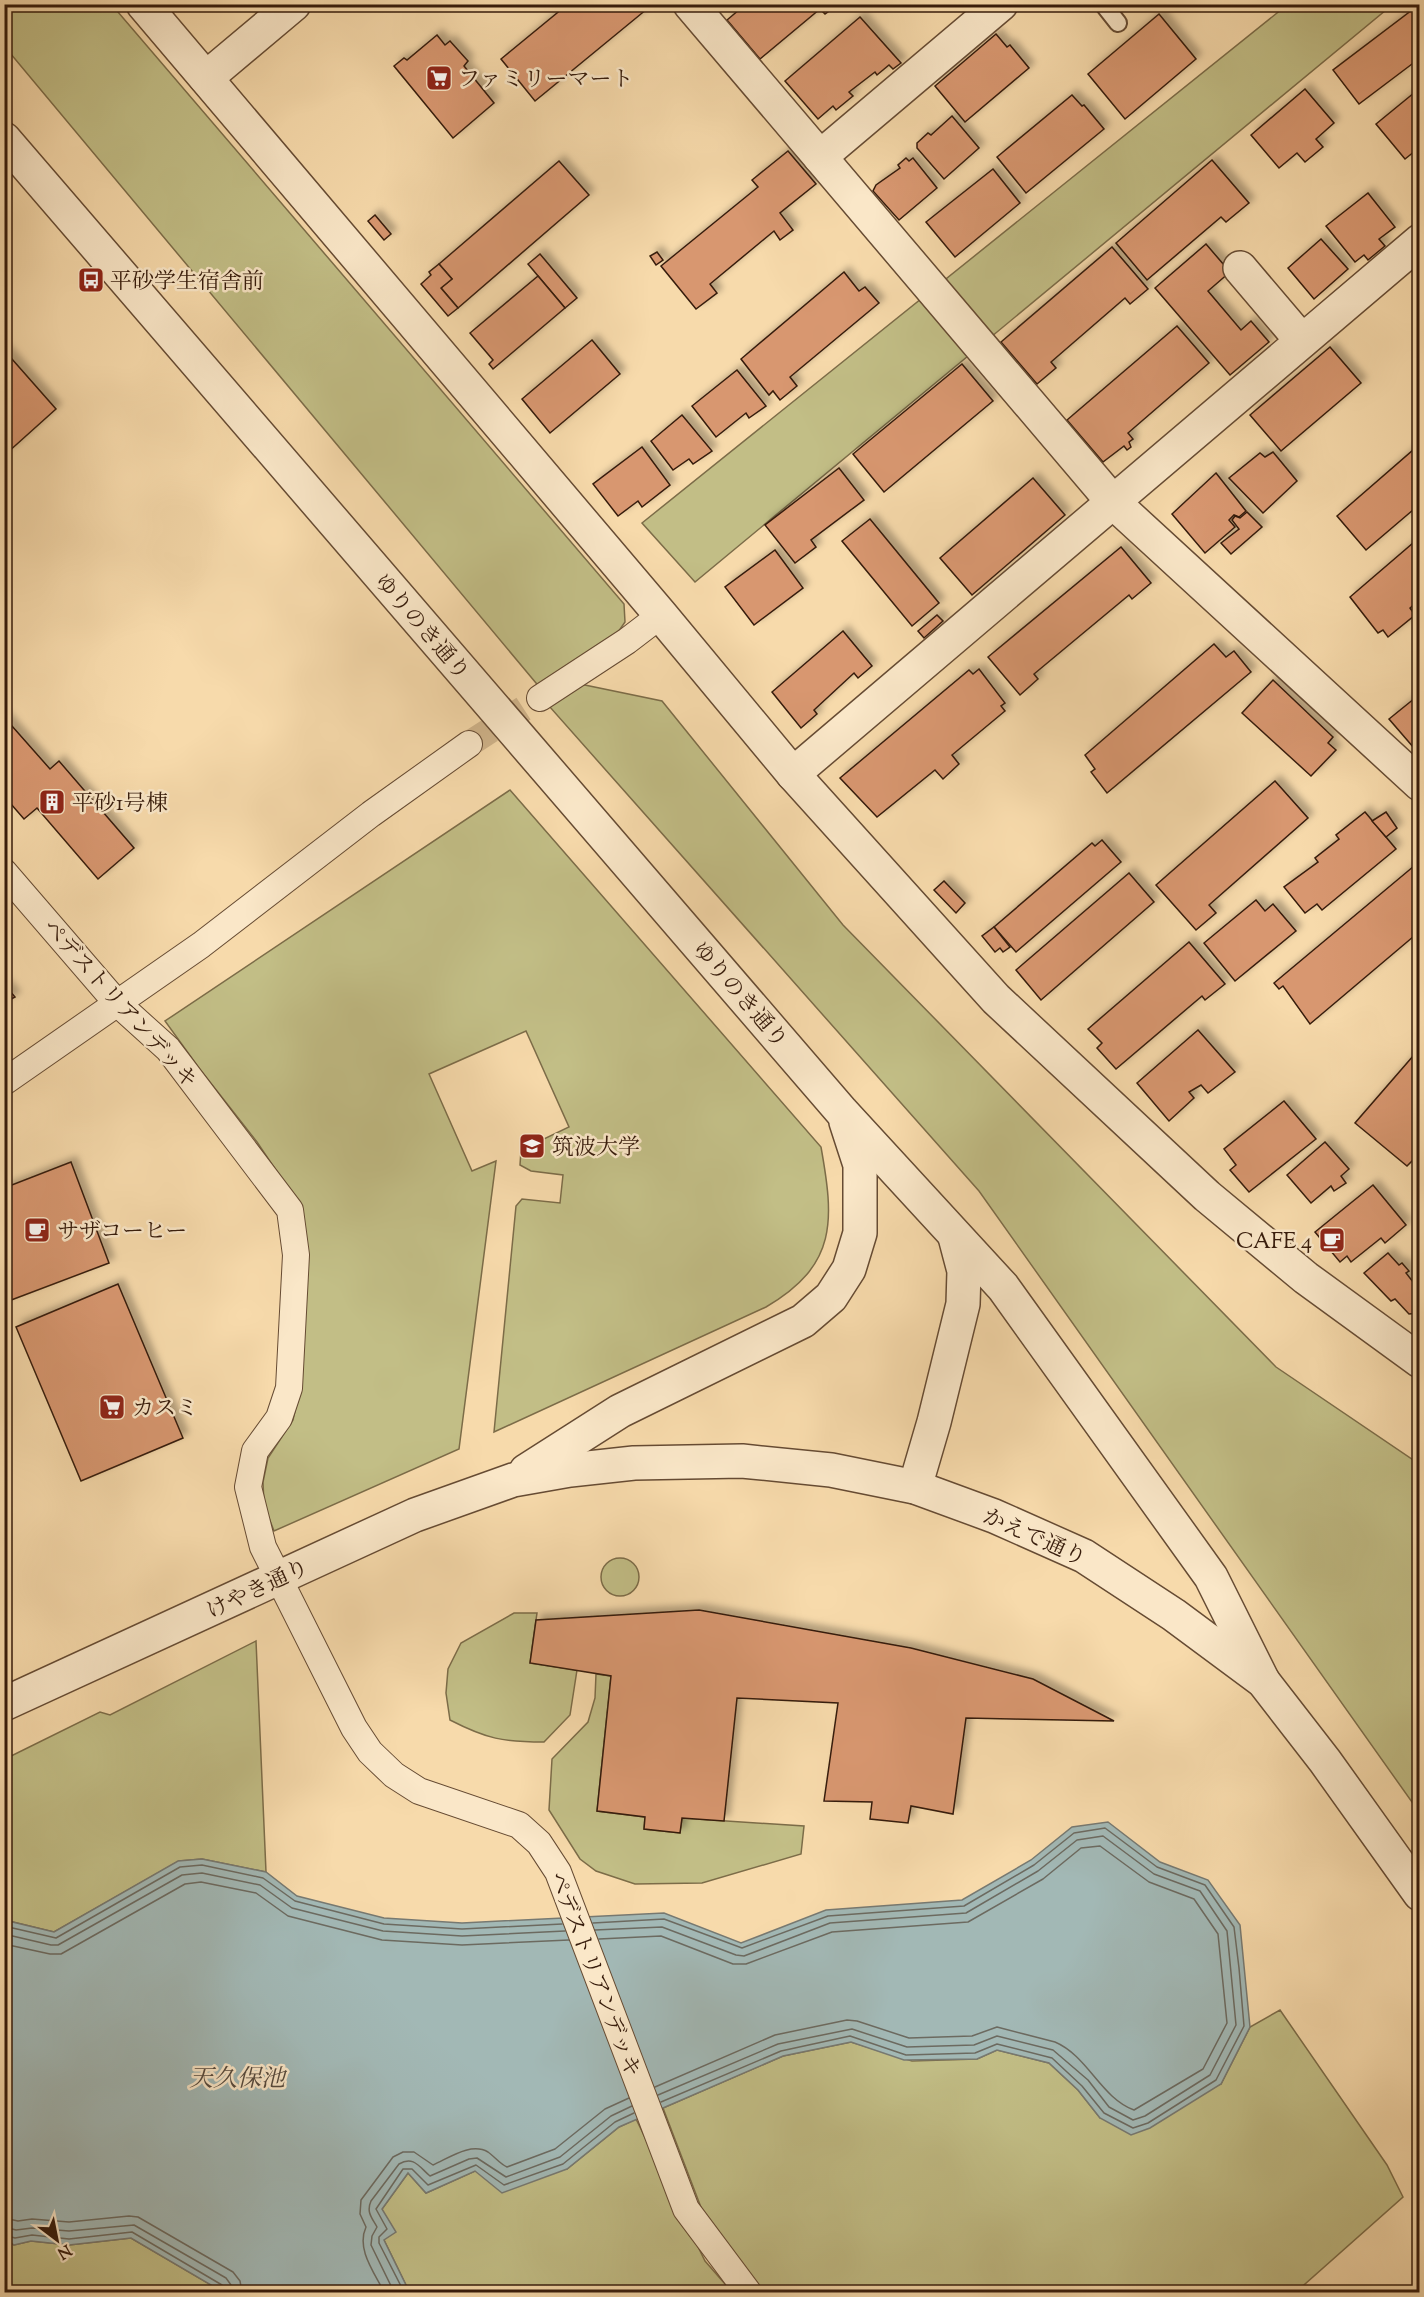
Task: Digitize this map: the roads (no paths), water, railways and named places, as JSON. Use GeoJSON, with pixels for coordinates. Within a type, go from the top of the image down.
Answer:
{"type":"FeatureCollection","features":[{"type":"Feature","properties":{"kind":"street"},"geometry":{"type":"LineString","coordinates":[[143,4],[793,774],[996,999],[1207,1196],[1288,1263],[1417,1355]]}},
{"type":"Feature","properties":{"kind":"street"},"geometry":{"type":"LineString","coordinates":[[206,78],[294,4]]}},
{"type":"Feature","properties":{"kind":"street"},"geometry":{"type":"LineString","coordinates":[[690,4],[1113,502],[1419,784]]}},
{"type":"Feature","properties":{"kind":"street"},"geometry":{"type":"LineString","coordinates":[[820,157],[1001,4]]}},
{"type":"Feature","properties":{"kind":"street","name":"ゆりのき通り"},"geometry":{"type":"LineString","coordinates":[[4,139],[843,1112]]}},
{"type":"Feature","properties":{"kind":"street"},"geometry":{"type":"LineString","coordinates":[[793,774],[1419,241]]}},
{"type":"Feature","properties":{"kind":"street"},"geometry":{"type":"LineString","coordinates":[[1240,268],[1302,341]]}},
{"type":"Feature","properties":{"kind":"street"},"geometry":{"type":"LineString","coordinates":[[540,698],[627,641],[661,615]]}},
{"type":"Feature","properties":{"kind":"street"},"geometry":{"type":"LineString","coordinates":[[4,1082],[201,945],[371,814],[469,744]]}},
{"type":"Feature","properties":{"kind":"street","name":"ペデストリアンデッキ"},"geometry":{"type":"LineString","coordinates":[[4,872],[117,1003],[168,1049],[290,1210],[296,1255],[289,1388],[279,1418],[255,1452],[248,1487],[263,1547],[354,1728],[370,1752],[394,1775],[419,1791],[519,1824],[539,1843],[558,1872],[687,2209],[748,2292]]}},
{"type":"Feature","properties":{"kind":"street"},"geometry":{"type":"LineString","coordinates":[[843,1112],[1003,1287],[1211,1577],[1263,1681]]}},
{"type":"Feature","properties":{"kind":"street"},"geometry":{"type":"LineString","coordinates":[[513,1480],[620,1411],[803,1321],[831,1297],[849,1269],[860,1233],[860,1165],[843,1112]]}},
{"type":"Feature","properties":{"kind":"street"},"geometry":{"type":"LineString","coordinates":[[915,1487],[934,1422],[963,1304],[964,1271],[955,1236]]}},
{"type":"Feature","properties":{"kind":"street","name":"かえで通り"},"geometry":{"type":"LineString","coordinates":[[513,1480],[570,1470],[634,1463],[742,1461],[831,1470],[915,1487],[994,1516],[1084,1556],[1174,1615],[1263,1681],[1325,1761],[1419,1893]]}},
{"type":"Feature","properties":{"kind":"street","name":"けやき通り"},"geometry":{"type":"LineString","coordinates":[[4,1704],[415,1515],[513,1480]]}},
{"type":"Feature","properties":{"kind":"lane"},"geometry":{"type":"LineString","coordinates":[[1103,4],[1118,23]]}},
{"type":"Feature","properties":{"kind":"water","name":"天久保池"},"geometry":{"type":"Polygon","coordinates":[[[1108,1822],[1160,1862],[1208,1880],[1240,1925],[1250,2027],[1221,2084],[1150,2128],[1131,2135],[1100,2118],[1078,2090],[1049,2063],[997,2050],[977,2059],[904,2060],[851,2042],[783,2056],[619,2127],[567,2169],[502,2193],[475,2171],[426,2193],[408,2173],[382,2209],[396,2232],[384,2240],[407,2287],[434,2292],[223,2292],[131,2238],[69,2245],[31,2241],[14,2245],[5,2240],[4,1920],[54,1932],[178,1861],[202,1859],[266,1872],[297,1896],[384,1918],[462,1923],[664,1913],[741,1943],[826,1910],[962,1900],[1031,1860],[1072,1827],[1108,1822]]]}},
{"type":"Feature","properties":{"kind":"tunnel"},"geometry":{"type":"LineString","coordinates":[[469,744],[540,698]]}},
{"type":"Feature","properties":{"kind":"place","name":"ファミリーマート"},"geometry":{"type":"Point","coordinates":[439,78]}},
{"type":"Feature","properties":{"kind":"place","name":"平砂学生宿舎前"},"geometry":{"type":"Point","coordinates":[91,280]}},
{"type":"Feature","properties":{"kind":"place","name":"平砂1号棟"},"geometry":{"type":"Point","coordinates":[52,802]}},
{"type":"Feature","properties":{"kind":"place","name":"筑波大学"},"geometry":{"type":"Point","coordinates":[532,1146]}},
{"type":"Feature","properties":{"kind":"place","name":"サザコーヒー"},"geometry":{"type":"Point","coordinates":[37,1230]}},
{"type":"Feature","properties":{"kind":"place","name":"CAFE 4"},"geometry":{"type":"Point","coordinates":[1332,1240]}},
{"type":"Feature","properties":{"kind":"place","name":"カスミ"},"geometry":{"type":"Point","coordinates":[112,1407]}}]}
